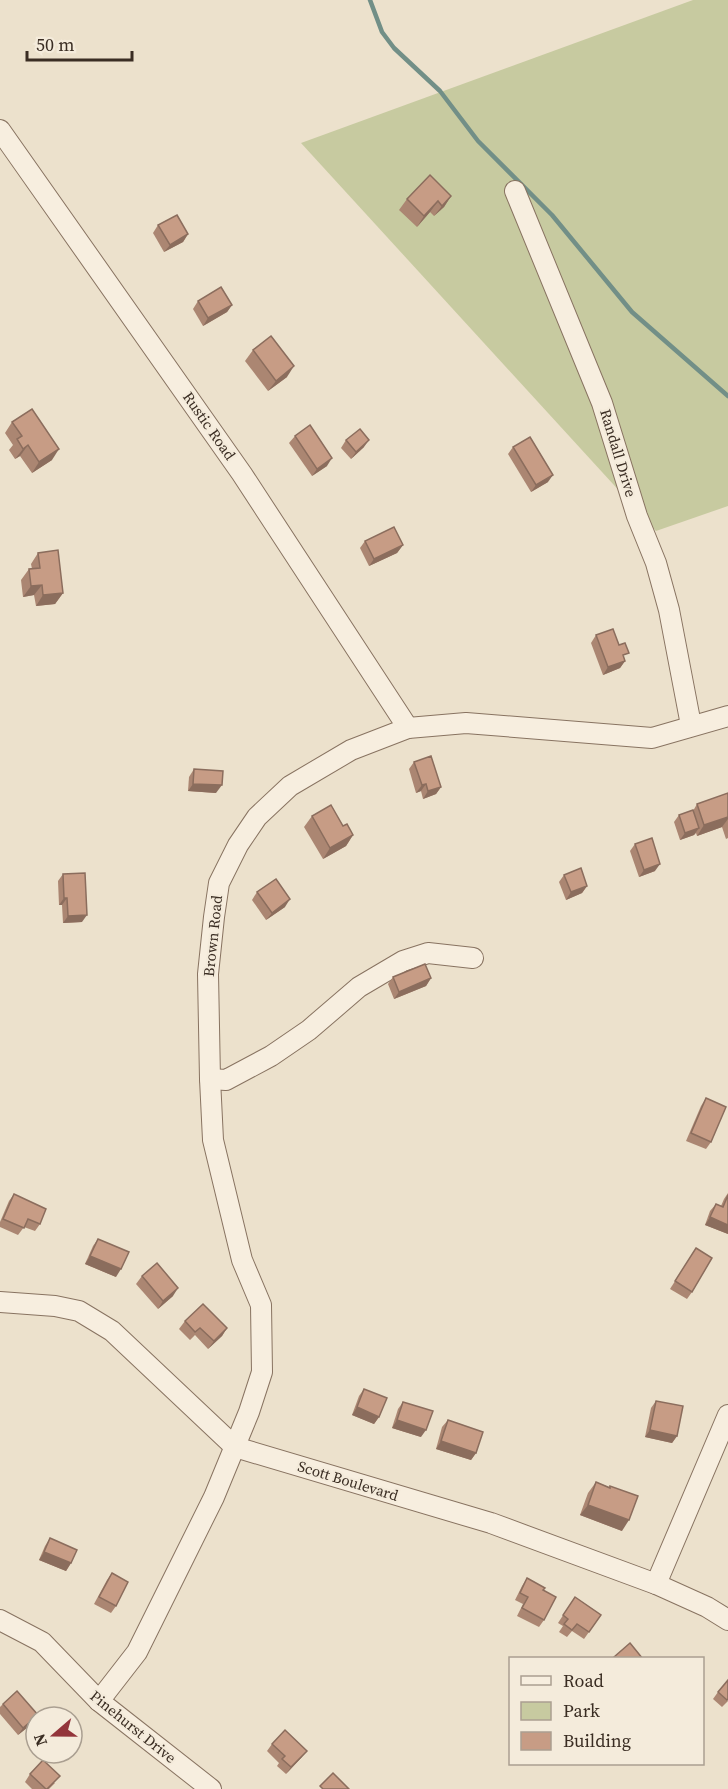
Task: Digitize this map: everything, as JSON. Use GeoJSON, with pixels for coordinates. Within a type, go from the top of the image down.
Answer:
{"type":"FeatureCollection","features":[{"type":"Feature","properties":{"kind":"street","name":"Rustic Road"},"geometry":{"type":"LineString","coordinates":[[0,130],[243,474],[408,728]]}},
{"type":"Feature","properties":{"kind":"street","name":"Randall Drive"},"geometry":{"type":"LineString","coordinates":[[515,190],[602,403],[637,516],[656,563],[669,610],[691,725]]}},
{"type":"Feature","properties":{"kind":"street","name":"Brown Road"},"geometry":{"type":"LineString","coordinates":[[99,1701],[137,1652],[223,1479],[262,1371],[261,1305],[242,1260],[213,1140],[210,1079],[208,974],[214,917],[219,883],[238,845],[257,817],[290,786],[351,750],[408,728],[466,723],[652,738],[728,716]]}},
{"type":"Feature","properties":{"kind":"street"},"geometry":{"type":"LineString","coordinates":[[210,1079],[226,1080],[271,1056],[309,1030],[359,987],[403,961],[428,953],[473,958]]}},
{"type":"Feature","properties":{"kind":"street","name":"Scott Boulevard"},"geometry":{"type":"LineString","coordinates":[[0,1302],[55,1306],[79,1311],[112,1331],[235,1447],[491,1523],[656,1584],[707,1607],[728,1620]]}},
{"type":"Feature","properties":{"kind":"street"},"geometry":{"type":"LineString","coordinates":[[656,1584],[728,1415]]}},
{"type":"Feature","properties":{"kind":"street","name":"Pinehurst Drive"},"geometry":{"type":"LineString","coordinates":[[0,1620],[42,1642],[99,1701],[211,1789]]}},
{"type":"Feature","properties":{"kind":"green space"},"geometry":{"type":"Polygon","coordinates":[[[693,0],[728,0],[728,506],[656,531],[301,143],[693,0]]]}},
{"type":"Feature","properties":{"kind":"building"},"geometry":{"type":"Polygon","coordinates":[[[430,175],[451,196],[442,206],[438,201],[424,216],[407,199],[430,175]]]}},
{"type":"Feature","properties":{"kind":"building"},"geometry":{"type":"Polygon","coordinates":[[[177,215],[188,234],[170,245],[158,225],[177,215]]]}},
{"type":"Feature","properties":{"kind":"building"},"geometry":{"type":"Polygon","coordinates":[[[221,287],[232,305],[208,318],[198,301],[221,287]]]}},
{"type":"Feature","properties":{"kind":"building"},"geometry":{"type":"Polygon","coordinates":[[[271,336],[294,366],[276,381],[253,350],[271,336]]]}},
{"type":"Feature","properties":{"kind":"building"},"geometry":{"type":"Polygon","coordinates":[[[32,409],[59,449],[39,462],[28,445],[23,449],[17,439],[22,436],[12,422],[32,409]]]}},
{"type":"Feature","properties":{"kind":"building"},"geometry":{"type":"Polygon","coordinates":[[[310,425],[332,458],[317,469],[295,436],[310,425]]]}},
{"type":"Feature","properties":{"kind":"building"},"geometry":{"type":"Polygon","coordinates":[[[360,429],[369,440],[356,452],[346,440],[360,429]]]}},
{"type":"Feature","properties":{"kind":"building"},"geometry":{"type":"Polygon","coordinates":[[[530,437],[553,475],[536,485],[513,447],[530,437]]]}},
{"type":"Feature","properties":{"kind":"building"},"geometry":{"type":"Polygon","coordinates":[[[394,527],[403,545],[374,559],[365,541],[394,527]]]}},
{"type":"Feature","properties":{"kind":"building"},"geometry":{"type":"Polygon","coordinates":[[[58,550],[63,593],[43,595],[42,585],[31,586],[29,569],[40,568],[38,553],[58,550]]]}},
{"type":"Feature","properties":{"kind":"building"},"geometry":{"type":"Polygon","coordinates":[[[613,629],[619,645],[625,643],[629,653],[623,655],[625,661],[608,667],[596,635],[613,629]]]}},
{"type":"Feature","properties":{"kind":"building"},"geometry":{"type":"Polygon","coordinates":[[[431,756],[441,787],[428,791],[426,784],[422,785],[414,762],[431,756]]]}},
{"type":"Feature","properties":{"kind":"building"},"geometry":{"type":"Polygon","coordinates":[[[194,769],[223,771],[222,785],[193,784],[194,769]]]}},
{"type":"Feature","properties":{"kind":"building"},"geometry":{"type":"Polygon","coordinates":[[[728,793],[728,817],[704,825],[697,804],[728,793]]]}},
{"type":"Feature","properties":{"kind":"building"},"geometry":{"type":"Polygon","coordinates":[[[331,805],[343,826],[347,824],[353,835],[330,848],[312,816],[331,805]]]}},
{"type":"Feature","properties":{"kind":"building"},"geometry":{"type":"Polygon","coordinates":[[[693,810],[699,828],[685,833],[679,815],[693,810]]]}},
{"type":"Feature","properties":{"kind":"building"},"geometry":{"type":"Polygon","coordinates":[[[652,838],[660,864],[644,870],[635,844],[652,838]]]}},
{"type":"Feature","properties":{"kind":"building"},"geometry":{"type":"Polygon","coordinates":[[[581,868],[587,886],[571,892],[564,875],[581,868]]]}},
{"type":"Feature","properties":{"kind":"building"},"geometry":{"type":"Polygon","coordinates":[[[85,873],[87,915],[68,916],[67,898],[64,898],[63,874],[85,873]]]}},
{"type":"Feature","properties":{"kind":"building"},"geometry":{"type":"Polygon","coordinates":[[[276,879],[290,899],[272,913],[257,892],[276,879]]]}},
{"type":"Feature","properties":{"kind":"building"},"geometry":{"type":"Polygon","coordinates":[[[425,964],[431,978],[399,992],[393,977],[425,964]]]}},
{"type":"Feature","properties":{"kind":"building"},"geometry":{"type":"Polygon","coordinates":[[[706,1098],[726,1107],[711,1142],[691,1133],[706,1098]]]}},
{"type":"Feature","properties":{"kind":"building"},"geometry":{"type":"Polygon","coordinates":[[[14,1194],[46,1209],[40,1224],[28,1219],[24,1228],[3,1219],[14,1194]]]}},
{"type":"Feature","properties":{"kind":"building"},"geometry":{"type":"Polygon","coordinates":[[[728,1195],[728,1225],[710,1217],[716,1204],[723,1207],[728,1195]]]}},
{"type":"Feature","properties":{"kind":"building"},"geometry":{"type":"Polygon","coordinates":[[[98,1239],[129,1252],[121,1269],[90,1256],[98,1239]]]}},
{"type":"Feature","properties":{"kind":"building"},"geometry":{"type":"Polygon","coordinates":[[[696,1248],[712,1258],[692,1292],[675,1281],[696,1248]]]}},
{"type":"Feature","properties":{"kind":"building"},"geometry":{"type":"Polygon","coordinates":[[[157,1263],[178,1288],[163,1301],[142,1276],[157,1263]]]}},
{"type":"Feature","properties":{"kind":"building"},"geometry":{"type":"Polygon","coordinates":[[[203,1304],[227,1328],[214,1341],[200,1328],[195,1332],[185,1321],[203,1304]]]}},
{"type":"Feature","properties":{"kind":"building"},"geometry":{"type":"Polygon","coordinates":[[[364,1389],[387,1398],[379,1417],[357,1407],[364,1389]]]}},
{"type":"Feature","properties":{"kind":"building"},"geometry":{"type":"Polygon","coordinates":[[[656,1401],[683,1406],[677,1436],[650,1430],[656,1401]]]}},
{"type":"Feature","properties":{"kind":"building"},"geometry":{"type":"Polygon","coordinates":[[[403,1402],[433,1411],[426,1430],[397,1420],[403,1402]]]}},
{"type":"Feature","properties":{"kind":"building"},"geometry":{"type":"Polygon","coordinates":[[[448,1420],[483,1432],[476,1453],[441,1441],[448,1420]]]}},
{"type":"Feature","properties":{"kind":"building"},"geometry":{"type":"Polygon","coordinates":[[[596,1482],[638,1496],[629,1520],[588,1505],[596,1482]]]}},
{"type":"Feature","properties":{"kind":"building"},"geometry":{"type":"Polygon","coordinates":[[[50,1538],[77,1550],[71,1563],[44,1552],[50,1538]]]}},
{"type":"Feature","properties":{"kind":"building"},"geometry":{"type":"Polygon","coordinates":[[[112,1573],[128,1582],[116,1606],[99,1597],[112,1573]]]}},
{"type":"Feature","properties":{"kind":"building"},"geometry":{"type":"Polygon","coordinates":[[[527,1578],[556,1597],[544,1620],[522,1608],[528,1597],[520,1593],[527,1578]]]}},
{"type":"Feature","properties":{"kind":"building"},"geometry":{"type":"Polygon","coordinates":[[[575,1597],[601,1615],[589,1632],[577,1624],[572,1630],[564,1624],[568,1619],[563,1615],[575,1597]]]}},
{"type":"Feature","properties":{"kind":"building"},"geometry":{"type":"Polygon","coordinates":[[[630,1643],[641,1657],[614,1657],[630,1643]]]}},
{"type":"Feature","properties":{"kind":"building"},"geometry":{"type":"Polygon","coordinates":[[[728,1680],[728,1699],[727,1700],[718,1692],[728,1680]]]}},
{"type":"Feature","properties":{"kind":"building"},"geometry":{"type":"Polygon","coordinates":[[[17,1691],[29,1705],[24,1705],[24,1727],[23,1728],[3,1704],[17,1691]]]}},
{"type":"Feature","properties":{"kind":"building"},"geometry":{"type":"Polygon","coordinates":[[[285,1730],[307,1751],[291,1767],[282,1759],[285,1756],[272,1744],[285,1730]]]}},
{"type":"Feature","properties":{"kind":"building"},"geometry":{"type":"Polygon","coordinates":[[[38,1765],[48,1765],[60,1776],[46,1789],[30,1774],[38,1765]]]}},
{"type":"Feature","properties":{"kind":"building"},"geometry":{"type":"Polygon","coordinates":[[[333,1773],[349,1789],[323,1789],[320,1786],[333,1773]]]}},
{"type":"Feature","properties":{"kind":"waterway"},"geometry":{"type":"LineString","coordinates":[[370,0],[382,32],[394,48],[440,91],[478,141],[552,215],[632,312],[728,396]]}}]}
